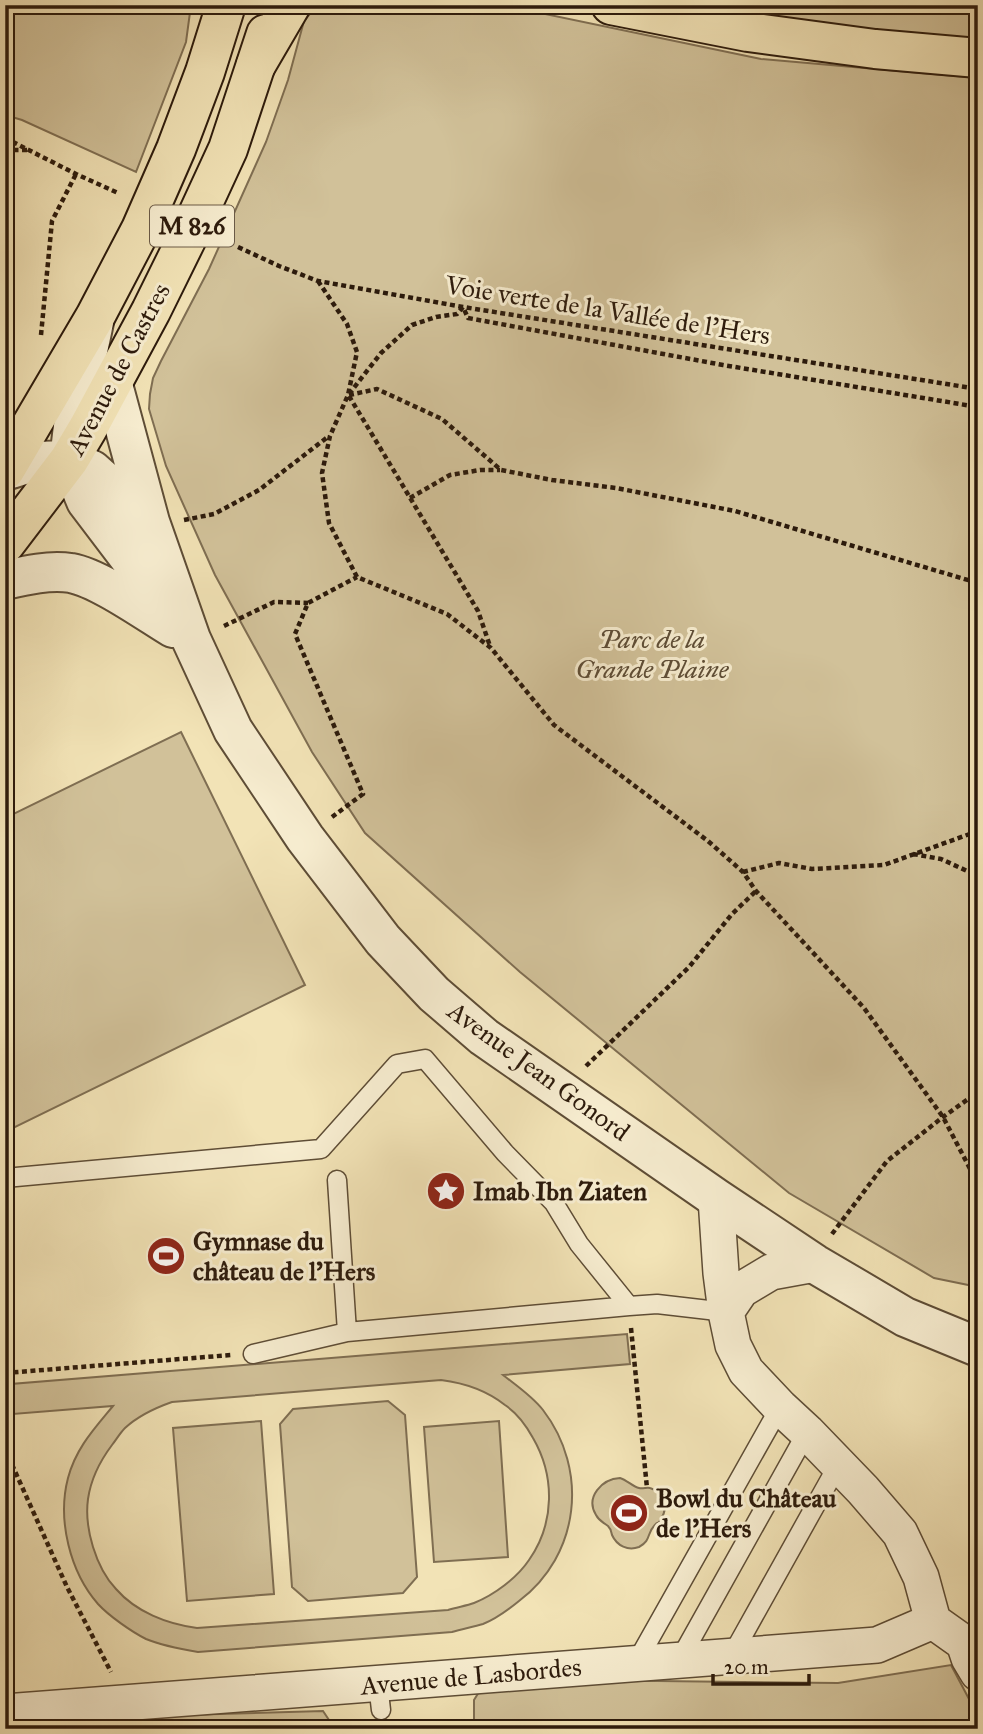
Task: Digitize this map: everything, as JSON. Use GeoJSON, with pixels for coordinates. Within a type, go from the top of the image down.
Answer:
{"type":"FeatureCollection","features":[{"type":"Feature","properties":{"kind":"main road","name":"M 826"},"geometry":{"type":"LineString","coordinates":[[256,65],[275,5]]}},
{"type":"Feature","properties":{"kind":"main road"},"geometry":{"type":"LineString","coordinates":[[256,65],[291,5]]}},
{"type":"Feature","properties":{"kind":"main road"},"geometry":{"type":"LineString","coordinates":[[611,5],[748,32],[875,50],[978,58]]}},
{"type":"Feature","properties":{"kind":"main road","name":"Avenue de Castres"},"geometry":{"type":"LineString","coordinates":[[5,470],[95,317],[141,229],[176,149],[205,72],[222,16]]}},
{"type":"Feature","properties":{"kind":"main road","name":"Avenue de Castres"},"geometry":{"type":"LineString","coordinates":[[5,544],[69,460],[151,311],[228,149],[256,65]]}},
{"type":"Feature","properties":{"kind":"street","name":"Avenue Jean Gonord"},"geometry":{"type":"LineString","coordinates":[[95,317],[74,418],[69,460],[86,501],[207,633]]}},
{"type":"Feature","properties":{"kind":"street","name":"Avenue Jean Gonord"},"geometry":{"type":"LineString","coordinates":[[113,381],[207,633],[233,730],[305,838],[383,940],[434,994],[484,1037],[716,1198],[824,1249],[905,1317],[978,1347]]}},
{"type":"Feature","properties":{"kind":"street","name":"Avenue Jean Gonord"},"geometry":{"type":"LineString","coordinates":[[69,460],[92,471],[166,521]]}},
{"type":"Feature","properties":{"kind":"street"},"geometry":{"type":"LineString","coordinates":[[5,470],[36,461],[69,460]]}},
{"type":"Feature","properties":{"kind":"street"},"geometry":{"type":"LineString","coordinates":[[5,580],[54,572],[74,574],[207,633]]}},
{"type":"Feature","properties":{"kind":"street"},"geometry":{"type":"LineString","coordinates":[[716,1198],[726,1312],[733,1345],[746,1371],[863,1490],[900,1533],[921,1577],[933,1621],[964,1643],[978,1673]]}},
{"type":"Feature","properties":{"kind":"street"},"geometry":{"type":"LineString","coordinates":[[726,1312],[741,1290],[771,1272],[824,1249]]}},
{"type":"Feature","properties":{"kind":"street","name":"Avenue de Lasbordes"},"geometry":{"type":"LineString","coordinates":[[5,1712],[97,1713],[379,1697],[636,1663],[877,1645],[933,1621]]}},
{"type":"Feature","properties":{"kind":"lane"},"geometry":{"type":"LineString","coordinates":[[5,1178],[321,1149],[397,1064],[425,1059],[505,1153],[554,1203],[579,1244],[629,1306]]}},
{"type":"Feature","properties":{"kind":"lane"},"geometry":{"type":"LineString","coordinates":[[337,1180],[347,1332]]}},
{"type":"Feature","properties":{"kind":"lane"},"geometry":{"type":"LineString","coordinates":[[253,1354],[347,1332],[629,1306],[657,1304],[726,1312]]}},
{"type":"Feature","properties":{"kind":"lane"},"geometry":{"type":"LineString","coordinates":[[636,1663],[780,1408]]}},
{"type":"Feature","properties":{"kind":"lane"},"geometry":{"type":"LineString","coordinates":[[680,1659],[807,1432]]}},
{"type":"Feature","properties":{"kind":"lane"},"geometry":{"type":"LineString","coordinates":[[732,1655],[838,1465]]}},
{"type":"Feature","properties":{"kind":"path"},"geometry":{"type":"LineString","coordinates":[[5,138],[125,196]]}},
{"type":"Feature","properties":{"kind":"path"},"geometry":{"type":"LineString","coordinates":[[5,150],[32,151]]}},
{"type":"Feature","properties":{"kind":"path"},"geometry":{"type":"LineString","coordinates":[[41,343],[52,222],[76,174]]}},
{"type":"Feature","properties":{"kind":"path","name":"Voie verte de la Vallée de l'Hers"},"geometry":{"type":"LineString","coordinates":[[239,247],[318,281],[463,307],[978,389]]}},
{"type":"Feature","properties":{"kind":"path"},"geometry":{"type":"LineString","coordinates":[[318,281],[347,324],[357,352],[348,395],[330,436],[323,473],[328,523],[357,577],[447,614],[491,648],[554,726],[708,841],[743,872],[756,891],[864,1008],[943,1117],[978,1184]]}},
{"type":"Feature","properties":{"kind":"path"},"geometry":{"type":"LineString","coordinates":[[348,395],[381,353],[412,325],[457,314],[463,307],[468,318],[723,365],[978,407]]}},
{"type":"Feature","properties":{"kind":"path"},"geometry":{"type":"LineString","coordinates":[[348,395],[377,389],[413,404],[442,419],[501,470]]}},
{"type":"Feature","properties":{"kind":"path"},"geometry":{"type":"LineString","coordinates":[[348,395],[478,611],[491,648]]}},
{"type":"Feature","properties":{"kind":"path"},"geometry":{"type":"LineString","coordinates":[[166,521],[214,514],[259,490],[330,436]]}},
{"type":"Feature","properties":{"kind":"path"},"geometry":{"type":"LineString","coordinates":[[410,498],[450,475],[501,470],[616,488],[735,511],[978,583]]}},
{"type":"Feature","properties":{"kind":"path"},"geometry":{"type":"LineString","coordinates":[[207,633],[274,602],[308,603],[357,577]]}},
{"type":"Feature","properties":{"kind":"path"},"geometry":{"type":"LineString","coordinates":[[308,603],[295,634],[363,794],[332,817]]}},
{"type":"Feature","properties":{"kind":"path"},"geometry":{"type":"LineString","coordinates":[[743,872],[779,863],[812,869],[884,865],[978,831]]}},
{"type":"Feature","properties":{"kind":"path"},"geometry":{"type":"LineString","coordinates":[[911,854],[941,859],[978,876]]}},
{"type":"Feature","properties":{"kind":"path"},"geometry":{"type":"LineString","coordinates":[[582,1070],[689,967],[732,914],[756,891]]}},
{"type":"Feature","properties":{"kind":"path"},"geometry":{"type":"LineString","coordinates":[[824,1249],[887,1161],[977,1094]]}},
{"type":"Feature","properties":{"kind":"path"},"geometry":{"type":"LineString","coordinates":[[629,1306],[647,1488]]}},
{"type":"Feature","properties":{"kind":"path"},"geometry":{"type":"LineString","coordinates":[[5,1373],[253,1354]]}},
{"type":"Feature","properties":{"kind":"path"},"geometry":{"type":"LineString","coordinates":[[5,1450],[67,1587],[111,1673]]}},
{"type":"Feature","properties":{"kind":"green space"},"geometry":{"type":"Polygon","coordinates":[[[5,5],[191,5],[186,42],[136,172],[22,120],[5,115],[5,5]]]}},
{"type":"Feature","properties":{"kind":"green space","name":"Parc de la Grande Plaine"},"geometry":{"type":"Polygon","coordinates":[[[317,5],[502,5],[761,59],[978,78],[978,1287],[934,1278],[789,1193],[520,972],[365,833],[312,752],[215,575],[166,466],[149,409],[150,394],[153,378],[209,269],[266,142],[288,80],[304,21],[317,5]]]}},
{"type":"Feature","properties":{"kind":"green space"},"geometry":{"type":"Polygon","coordinates":[[[703,5],[978,5],[978,42],[772,21],[703,5]]]}},
{"type":"Feature","properties":{"kind":"green space"},"geometry":{"type":"Polygon","coordinates":[[[181,732],[305,985],[5,1132],[5,818],[181,732]]]}},
{"type":"Feature","properties":{"kind":"green space"},"geometry":{"type":"Polygon","coordinates":[[[627,1334],[630,1364],[503,1375],[543,1410],[558,1434],[572,1485],[571,1511],[566,1536],[555,1560],[539,1582],[493,1620],[452,1632],[198,1652],[140,1636],[108,1614],[88,1591],[73,1561],[65,1528],[68,1478],[81,1448],[113,1406],[13,1414],[11,1384],[627,1334]],[[441,1380],[172,1402],[147,1413],[121,1432],[100,1464],[91,1484],[87,1510],[97,1559],[116,1589],[133,1604],[163,1620],[197,1628],[448,1610],[474,1603],[518,1573],[538,1546],[547,1515],[548,1484],[540,1453],[530,1433],[509,1408],[483,1391],[441,1380]]]}},
{"type":"Feature","properties":{"kind":"green space"},"geometry":{"type":"Polygon","coordinates":[[[388,1401],[405,1415],[417,1577],[403,1593],[308,1601],[292,1587],[280,1424],[293,1409],[388,1401]]]}},
{"type":"Feature","properties":{"kind":"green space"},"geometry":{"type":"Polygon","coordinates":[[[261,1421],[274,1594],[187,1601],[173,1428],[261,1421]]]}},
{"type":"Feature","properties":{"kind":"green space"},"geometry":{"type":"Polygon","coordinates":[[[499,1421],[508,1557],[434,1562],[424,1427],[499,1421]]]}},
{"type":"Feature","properties":{"kind":"green space","name":"Bowl du Château de l'Hers"},"geometry":{"type":"Polygon","coordinates":[[[620,1478],[637,1487],[655,1490],[663,1500],[661,1519],[645,1542],[635,1548],[620,1545],[610,1528],[598,1519],[593,1508],[597,1490],[607,1482],[620,1478]]]}},
{"type":"Feature","properties":{"kind":"green space"},"geometry":{"type":"Polygon","coordinates":[[[951,1665],[978,1716],[978,1729],[474,1727],[474,1700],[487,1679],[838,1683],[951,1665]]]}},
{"type":"Feature","properties":{"kind":"green space"},"geometry":{"type":"Polygon","coordinates":[[[323,1711],[335,1729],[131,1729],[147,1716],[323,1711]]]}},
{"type":"Feature","properties":{"kind":"place","name":"Imab Ibn Ziaten"},"geometry":{"type":"Point","coordinates":[446,1191]}},
{"type":"Feature","properties":{"kind":"place","name":"Gymnase du château de l'Hers"},"geometry":{"type":"Point","coordinates":[166,1256]}},
{"type":"Feature","properties":{"kind":"place","name":"Bowl du Château de l'Hers"},"geometry":{"type":"Point","coordinates":[629,1513]}}]}
